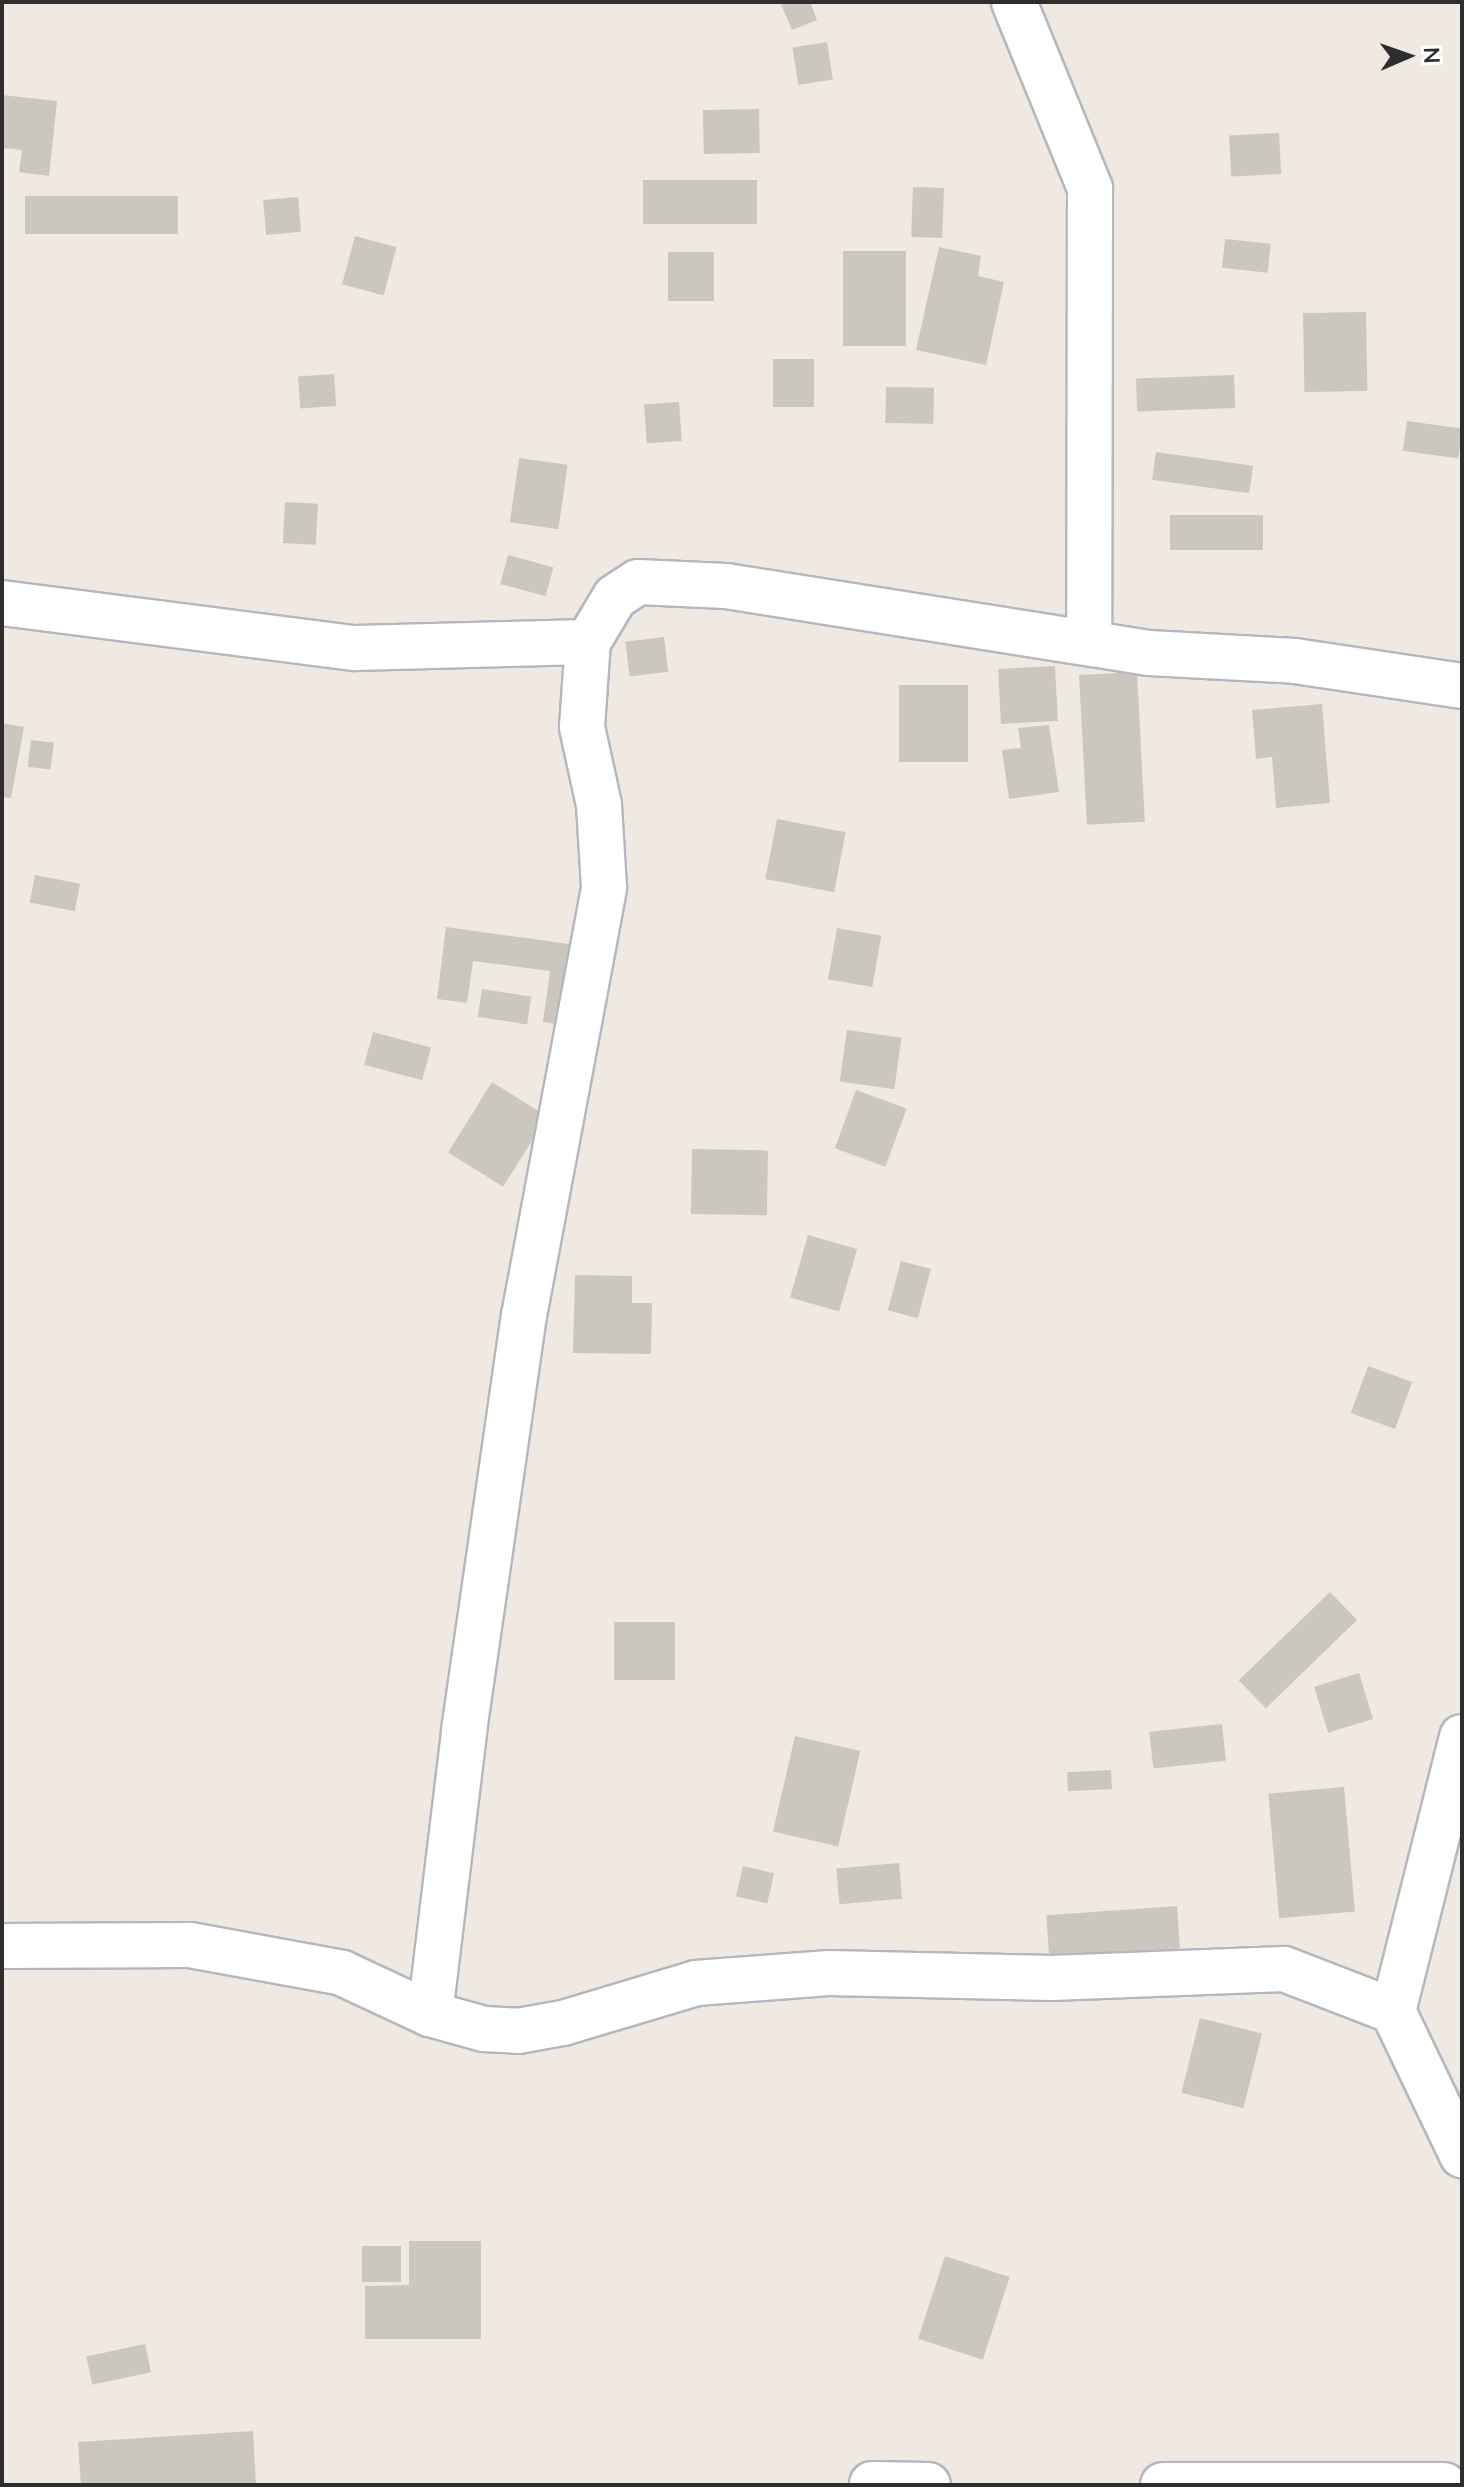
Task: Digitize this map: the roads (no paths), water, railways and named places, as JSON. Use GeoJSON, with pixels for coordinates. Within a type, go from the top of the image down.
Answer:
{"type":"FeatureCollection","features":[{"type":"Feature","properties":{"kind":"street"},"geometry":{"type":"LineString","coordinates":[[1014,2],[1090,188],[1089,643]]}},
{"type":"Feature","properties":{"kind":"street"},"geometry":{"type":"LineString","coordinates":[[430,2014],[464,1731],[524,1316],[604,887],[599,805],[582,727],[588,642],[615,597],[638,582],[726,586],[1149,653],[1295,661],[1462,686]]}},
{"type":"Feature","properties":{"kind":"street"},"geometry":{"type":"LineString","coordinates":[[2,603],[355,648],[588,642]]}},
{"type":"Feature","properties":{"kind":"street"},"geometry":{"type":"LineString","coordinates":[[1462,1737],[1393,2011],[1462,2155]]}},
{"type":"Feature","properties":{"kind":"street"},"geometry":{"type":"LineString","coordinates":[[2,1946],[190,1945],[342,1973],[430,2014],[484,2029],[518,2031],[563,2023],[696,1983],[829,1973],[1052,1978],[1284,1969],[1393,2011]]}},
{"type":"Feature","properties":{"kind":"street"},"geometry":{"type":"LineString","coordinates":[[872,2484],[928,2485]]}},
{"type":"Feature","properties":{"kind":"street"},"geometry":{"type":"LineString","coordinates":[[1163,2485],[1444,2485]]}}]}
